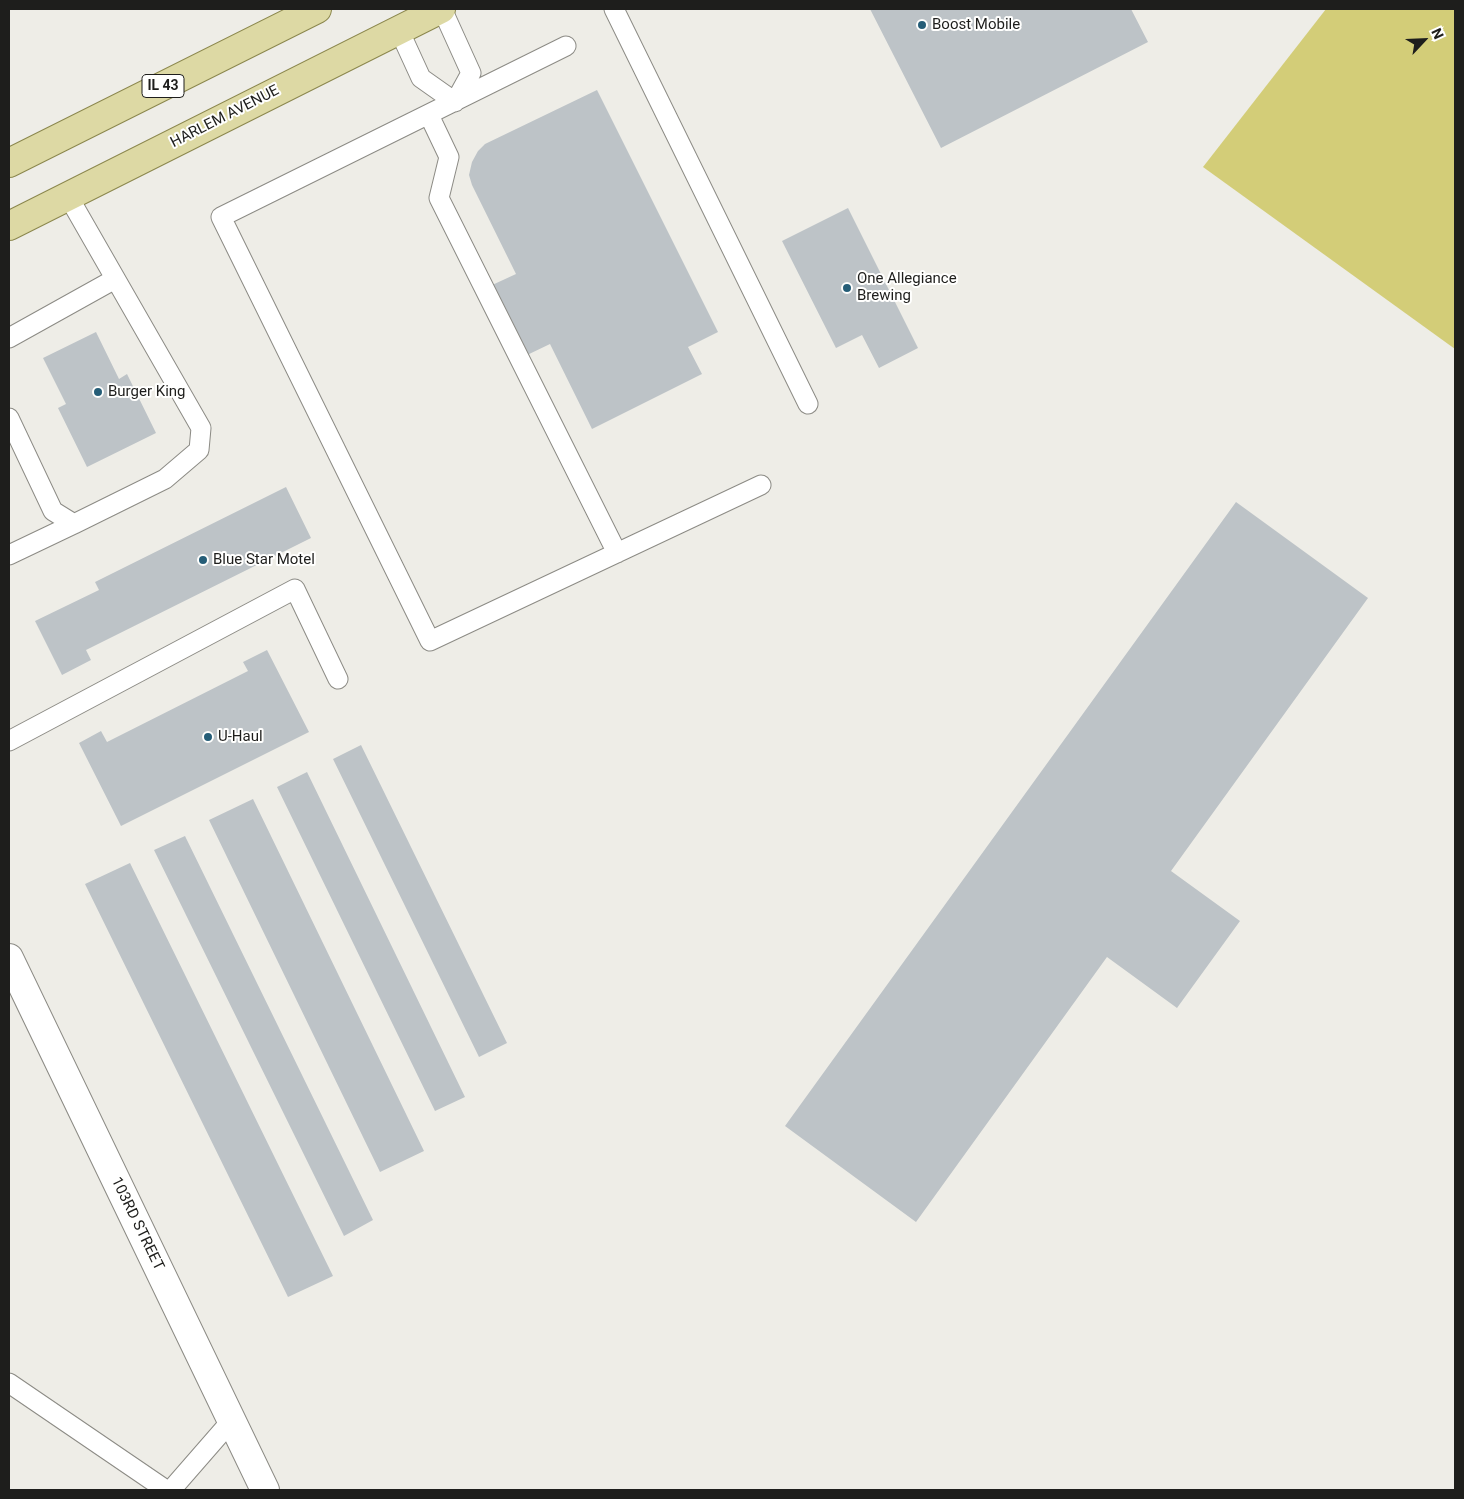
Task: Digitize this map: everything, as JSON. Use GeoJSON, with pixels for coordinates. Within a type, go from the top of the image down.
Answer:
{"type":"FeatureCollection","features":[{"type":"Feature","properties":{"kind":"main road","name":"IL 43"},"geometry":{"type":"LineString","coordinates":[[9,164],[317,9]]}},
{"type":"Feature","properties":{"kind":"main road","name":"HARLEM AVENUE"},"geometry":{"type":"LineString","coordinates":[[9,226],[441,9]]}},
{"type":"Feature","properties":{"kind":"street","name":"103RD STREET"},"geometry":{"type":"LineString","coordinates":[[9,958],[266,1490]]}},
{"type":"Feature","properties":{"kind":"lane"},"geometry":{"type":"LineString","coordinates":[[441,9],[471,73],[455,102]]}},
{"type":"Feature","properties":{"kind":"lane"},"geometry":{"type":"LineString","coordinates":[[614,9],[808,404]]}},
{"type":"Feature","properties":{"kind":"lane"},"geometry":{"type":"LineString","coordinates":[[399,30],[421,78],[455,102]]}},
{"type":"Feature","properties":{"kind":"lane"},"geometry":{"type":"LineString","coordinates":[[566,46],[221,217],[430,641],[761,485]]}},
{"type":"Feature","properties":{"kind":"lane"},"geometry":{"type":"LineString","coordinates":[[429,115],[449,157],[438,198],[616,554]]}},
{"type":"Feature","properties":{"kind":"lane"},"geometry":{"type":"LineString","coordinates":[[9,555],[165,479],[199,450],[201,428],[68,196]]}},
{"type":"Feature","properties":{"kind":"lane"},"geometry":{"type":"LineString","coordinates":[[9,338],[115,279]]}},
{"type":"Feature","properties":{"kind":"lane"},"geometry":{"type":"LineString","coordinates":[[9,418],[53,511],[74,524]]}},
{"type":"Feature","properties":{"kind":"lane"},"geometry":{"type":"LineString","coordinates":[[9,741],[295,589],[338,679]]}},
{"type":"Feature","properties":{"kind":"lane"},"geometry":{"type":"LineString","coordinates":[[9,1383],[166,1490]]}},
{"type":"Feature","properties":{"kind":"lane"},"geometry":{"type":"LineString","coordinates":[[171,1490],[232,1420]]}},
{"type":"Feature","properties":{"kind":"shaded area"},"geometry":{"type":"Polygon","coordinates":[[[1326,9],[1455,9],[1455,349],[1203,167],[1326,9]]]}},
{"type":"Feature","properties":{"kind":"building"},"geometry":{"type":"Polygon","coordinates":[[[870,9],[1131,9],[1148,42],[941,148],[870,9]]]}},
{"type":"Feature","properties":{"kind":"building"},"geometry":{"type":"Polygon","coordinates":[[[597,90],[718,332],[688,347],[702,374],[592,429],[550,344],[525,356],[490,286],[516,274],[472,185],[469,175],[472,162],[478,151],[485,144],[597,90]]]}},
{"type":"Feature","properties":{"kind":"building","name":"One Allegiance Brewing"},"geometry":{"type":"Polygon","coordinates":[[[848,208],[918,348],[879,368],[862,335],[836,348],[782,241],[848,208]]]}},
{"type":"Feature","properties":{"kind":"building","name":"Burger King"},"geometry":{"type":"Polygon","coordinates":[[[96,332],[119,379],[127,374],[156,433],[87,467],[58,408],[66,404],[43,358],[96,332]]]}},
{"type":"Feature","properties":{"kind":"building","name":"Blue Star Motel"},"geometry":{"type":"Polygon","coordinates":[[[286,487],[311,538],[86,650],[91,660],[62,675],[35,621],[99,590],[95,582],[286,487]]]}},
{"type":"Feature","properties":{"kind":"building"},"geometry":{"type":"Polygon","coordinates":[[[1236,502],[1368,598],[1171,871],[1240,921],[1177,1008],[1107,957],[916,1222],[785,1126],[1236,502]]]}},
{"type":"Feature","properties":{"kind":"building","name":"U-Haul"},"geometry":{"type":"Polygon","coordinates":[[[267,650],[309,732],[121,826],[79,743],[101,731],[107,742],[248,671],[243,662],[267,650]]]}},
{"type":"Feature","properties":{"kind":"building"},"geometry":{"type":"Polygon","coordinates":[[[361,745],[507,1043],[479,1057],[333,759],[361,745]]]}},
{"type":"Feature","properties":{"kind":"building"},"geometry":{"type":"Polygon","coordinates":[[[307,772],[465,1097],[435,1111],[277,787],[307,772]]]}},
{"type":"Feature","properties":{"kind":"building"},"geometry":{"type":"Polygon","coordinates":[[[253,799],[424,1151],[380,1172],[209,820],[253,799]]]}},
{"type":"Feature","properties":{"kind":"building"},"geometry":{"type":"Polygon","coordinates":[[[185,836],[373,1220],[344,1236],[154,850],[185,836]]]}},
{"type":"Feature","properties":{"kind":"building"},"geometry":{"type":"Polygon","coordinates":[[[130,863],[333,1276],[288,1297],[85,884],[130,863]]]}},
{"type":"Feature","properties":{"kind":"place","name":"Boost Mobile"},"geometry":{"type":"Point","coordinates":[922,25]}},
{"type":"Feature","properties":{"kind":"place","name":"One Allegiance Brewing"},"geometry":{"type":"Point","coordinates":[847,288]}},
{"type":"Feature","properties":{"kind":"place","name":"Burger King"},"geometry":{"type":"Point","coordinates":[98,392]}},
{"type":"Feature","properties":{"kind":"place","name":"Blue Star Motel"},"geometry":{"type":"Point","coordinates":[203,560]}},
{"type":"Feature","properties":{"kind":"place","name":"U-Haul"},"geometry":{"type":"Point","coordinates":[208,737]}}]}
